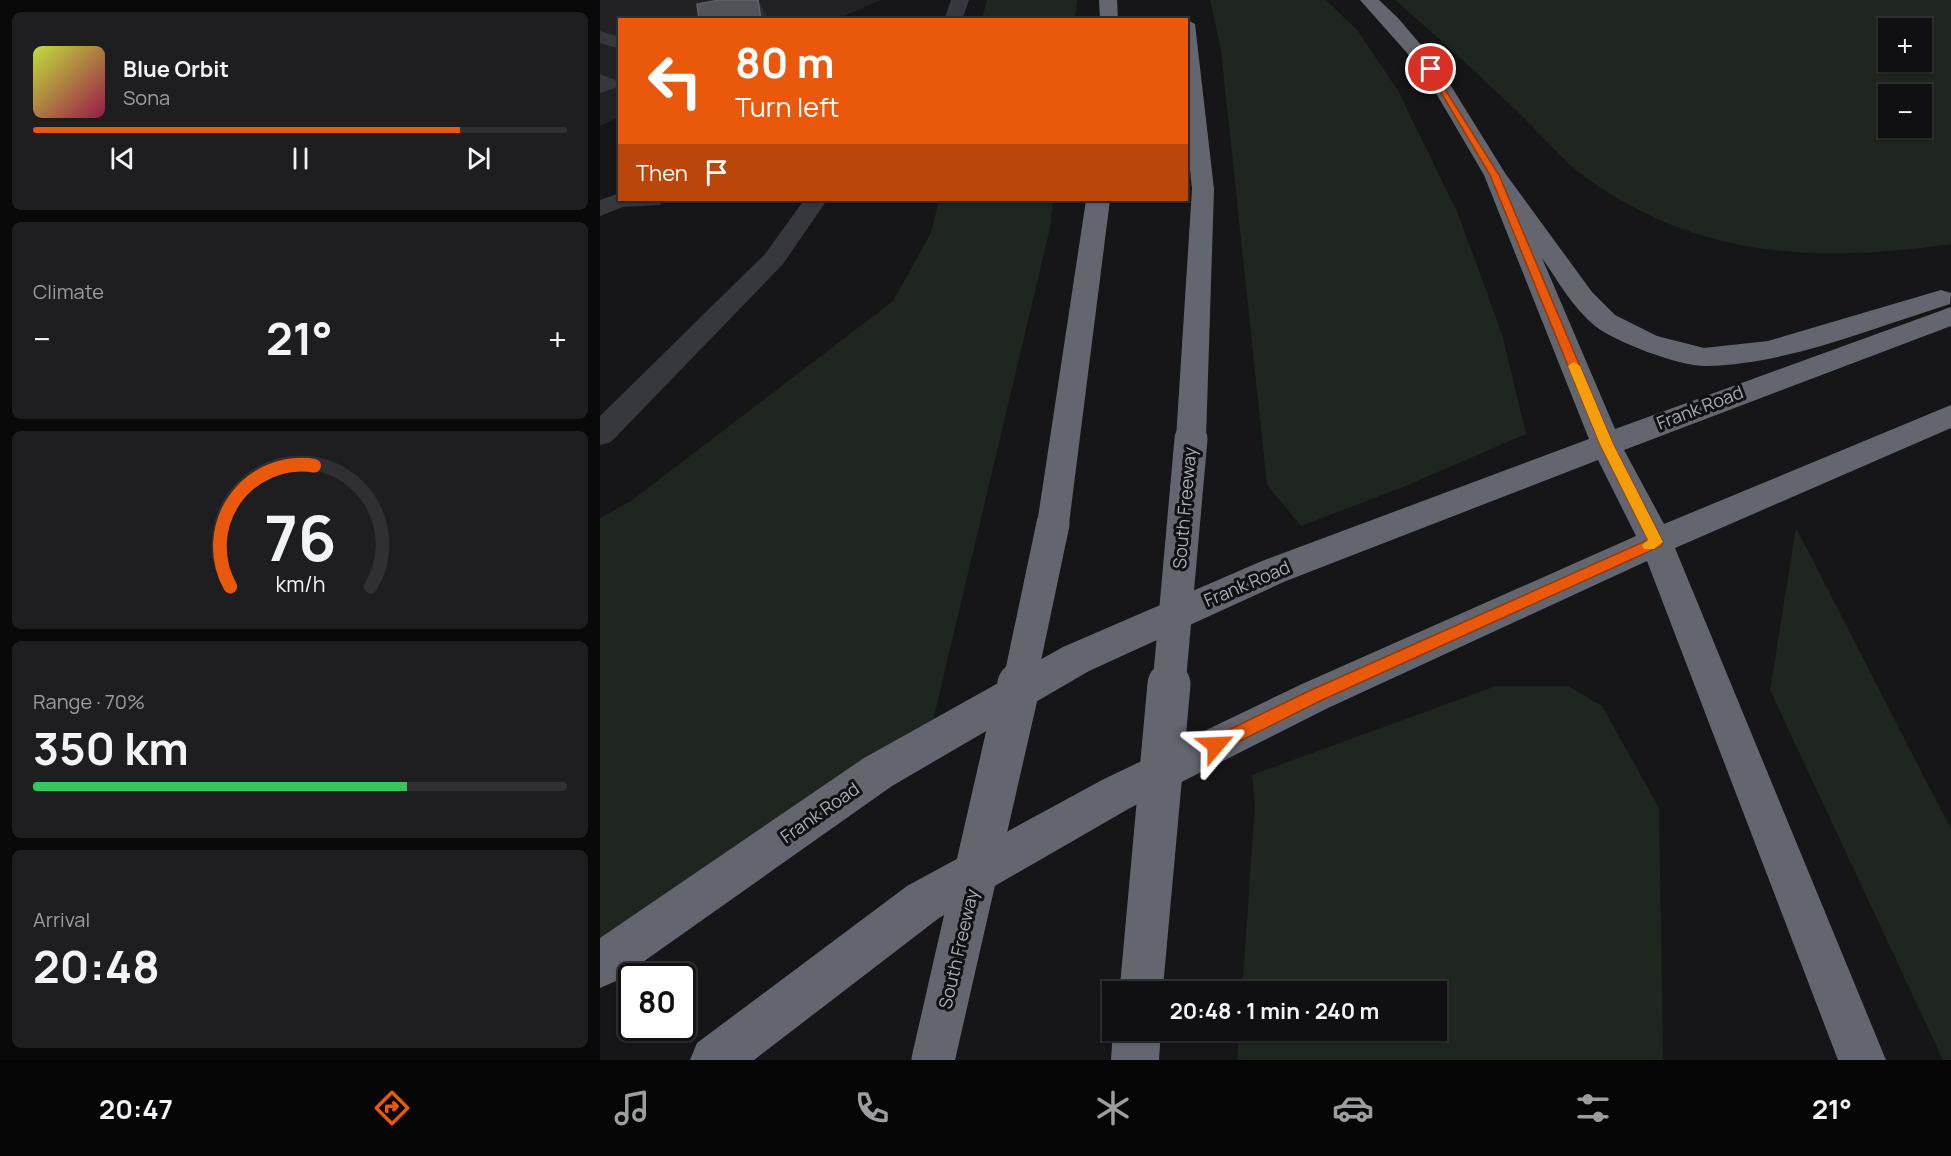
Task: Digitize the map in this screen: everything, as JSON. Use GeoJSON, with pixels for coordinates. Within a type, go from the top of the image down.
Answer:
{"type":"FeatureCollection","features":[{"type":"Feature","properties":{"kind":"highway"},"geometry":{"type":"LineString","coordinates":[[1108,0],[1109,18]]}},
{"type":"Feature","properties":{"kind":"highway"},"geometry":{"type":"LineString","coordinates":[[1369,0],[1392,22],[1431,69],[1495,175],[1583,298],[1606,321],[1648,343],[1704,357],[1769,350],[1951,295]]}},
{"type":"Feature","properties":{"kind":"highway","name":"South Freeway"},"geometry":{"type":"LineString","coordinates":[[1142,981],[1191,439],[1203,189],[1188,38]]}},
{"type":"Feature","properties":{"kind":"highway"},"geometry":{"type":"LineString","coordinates":[[1495,175],[1606,444],[1656,542],[1862,1060]]}},
{"type":"Feature","properties":{"kind":"highway","name":"South Freeway"},"geometry":{"type":"LineString","coordinates":[[933,1060],[1000,773],[1053,524],[1098,201]]}},
{"type":"Feature","properties":{"kind":"highway","name":"Frank Road"},"geometry":{"type":"LineString","coordinates":[[600,965],[878,772],[1076,659],[1274,571],[1606,444],[1951,316]]}},
{"type":"Feature","properties":{"kind":"highway"},"geometry":{"type":"LineString","coordinates":[[714,1060],[923,902],[1116,794],[1315,696],[1656,542],[1951,416]]}},
{"type":"Feature","properties":{"kind":"highway"},"geometry":{"type":"LineString","coordinates":[[1135,1060],[1136,1041]]}},
{"type":"Feature","properties":{"kind":"lane"},"geometry":{"type":"LineString","coordinates":[[954,18],[960,0]]}},
{"type":"Feature","properties":{"kind":"lane"},"geometry":{"type":"LineString","coordinates":[[600,36],[618,43]]}},
{"type":"Feature","properties":{"kind":"lane"},"geometry":{"type":"LineString","coordinates":[[600,80],[608,84],[600,87]]}},
{"type":"Feature","properties":{"kind":"lane"},"geometry":{"type":"LineString","coordinates":[[600,186],[610,205],[644,201]]}},
{"type":"Feature","properties":{"kind":"lane"},"geometry":{"type":"LineString","coordinates":[[600,434],[774,259],[814,201]]}},
{"type":"Feature","properties":{"kind":"shaded area"},"geometry":{"type":"Polygon","coordinates":[[[600,0],[881,0],[839,18],[618,18],[618,117],[600,126],[600,0]]]}},
{"type":"Feature","properties":{"kind":"shaded area"},"geometry":{"type":"Polygon","coordinates":[[[987,0],[1077,0],[1075,18],[982,18],[987,0]]]}},
{"type":"Feature","properties":{"kind":"shaded area"},"geometry":{"type":"Polygon","coordinates":[[[1210,0],[1326,0],[1357,30],[1397,89],[1457,211],[1502,334],[1526,434],[1403,487],[1301,526],[1267,485],[1221,50],[1210,0]]]}},
{"type":"Feature","properties":{"kind":"shaded area"},"geometry":{"type":"Polygon","coordinates":[[[1395,0],[1951,0],[1951,244],[1853,253],[1806,253],[1760,248],[1716,239],[1671,225],[1628,204],[1576,170],[1458,56],[1395,0]]]}},
{"type":"Feature","properties":{"kind":"shaded area"},"geometry":{"type":"Polygon","coordinates":[[[939,201],[1053,201],[1050,228],[931,729],[600,943],[600,518],[631,501],[893,301],[931,233],[939,201]]]}},
{"type":"Feature","properties":{"kind":"shaded area"},"geometry":{"type":"Polygon","coordinates":[[[1796,528],[1951,829],[1951,1060],[1943,1060],[1770,690],[1796,528]]]}},
{"type":"Feature","properties":{"kind":"shaded area"},"geometry":{"type":"Polygon","coordinates":[[[1496,686],[1568,686],[1602,706],[1659,808],[1663,1060],[1237,1060],[1238,1041],[1447,1041],[1447,981],[1243,981],[1255,806],[1252,775],[1496,686]]]}},
{"type":"Feature","properties":{"kind":"building"},"geometry":{"type":"Polygon","coordinates":[[[720,0],[758,0],[761,18],[699,18],[697,4],[720,0]]]}},
{"type":"Feature","properties":{"kind":"slow traffic"},"geometry":{"type":"LineString","coordinates":[[1574,366],[1606,444],[1656,542],[1649,545]]}},
{"type":"Feature","properties":{"kind":"route"},"geometry":{"type":"LineString","coordinates":[[1216,745],[1315,696],[1656,542],[1606,444],[1495,175],[1431,69]]}}]}
